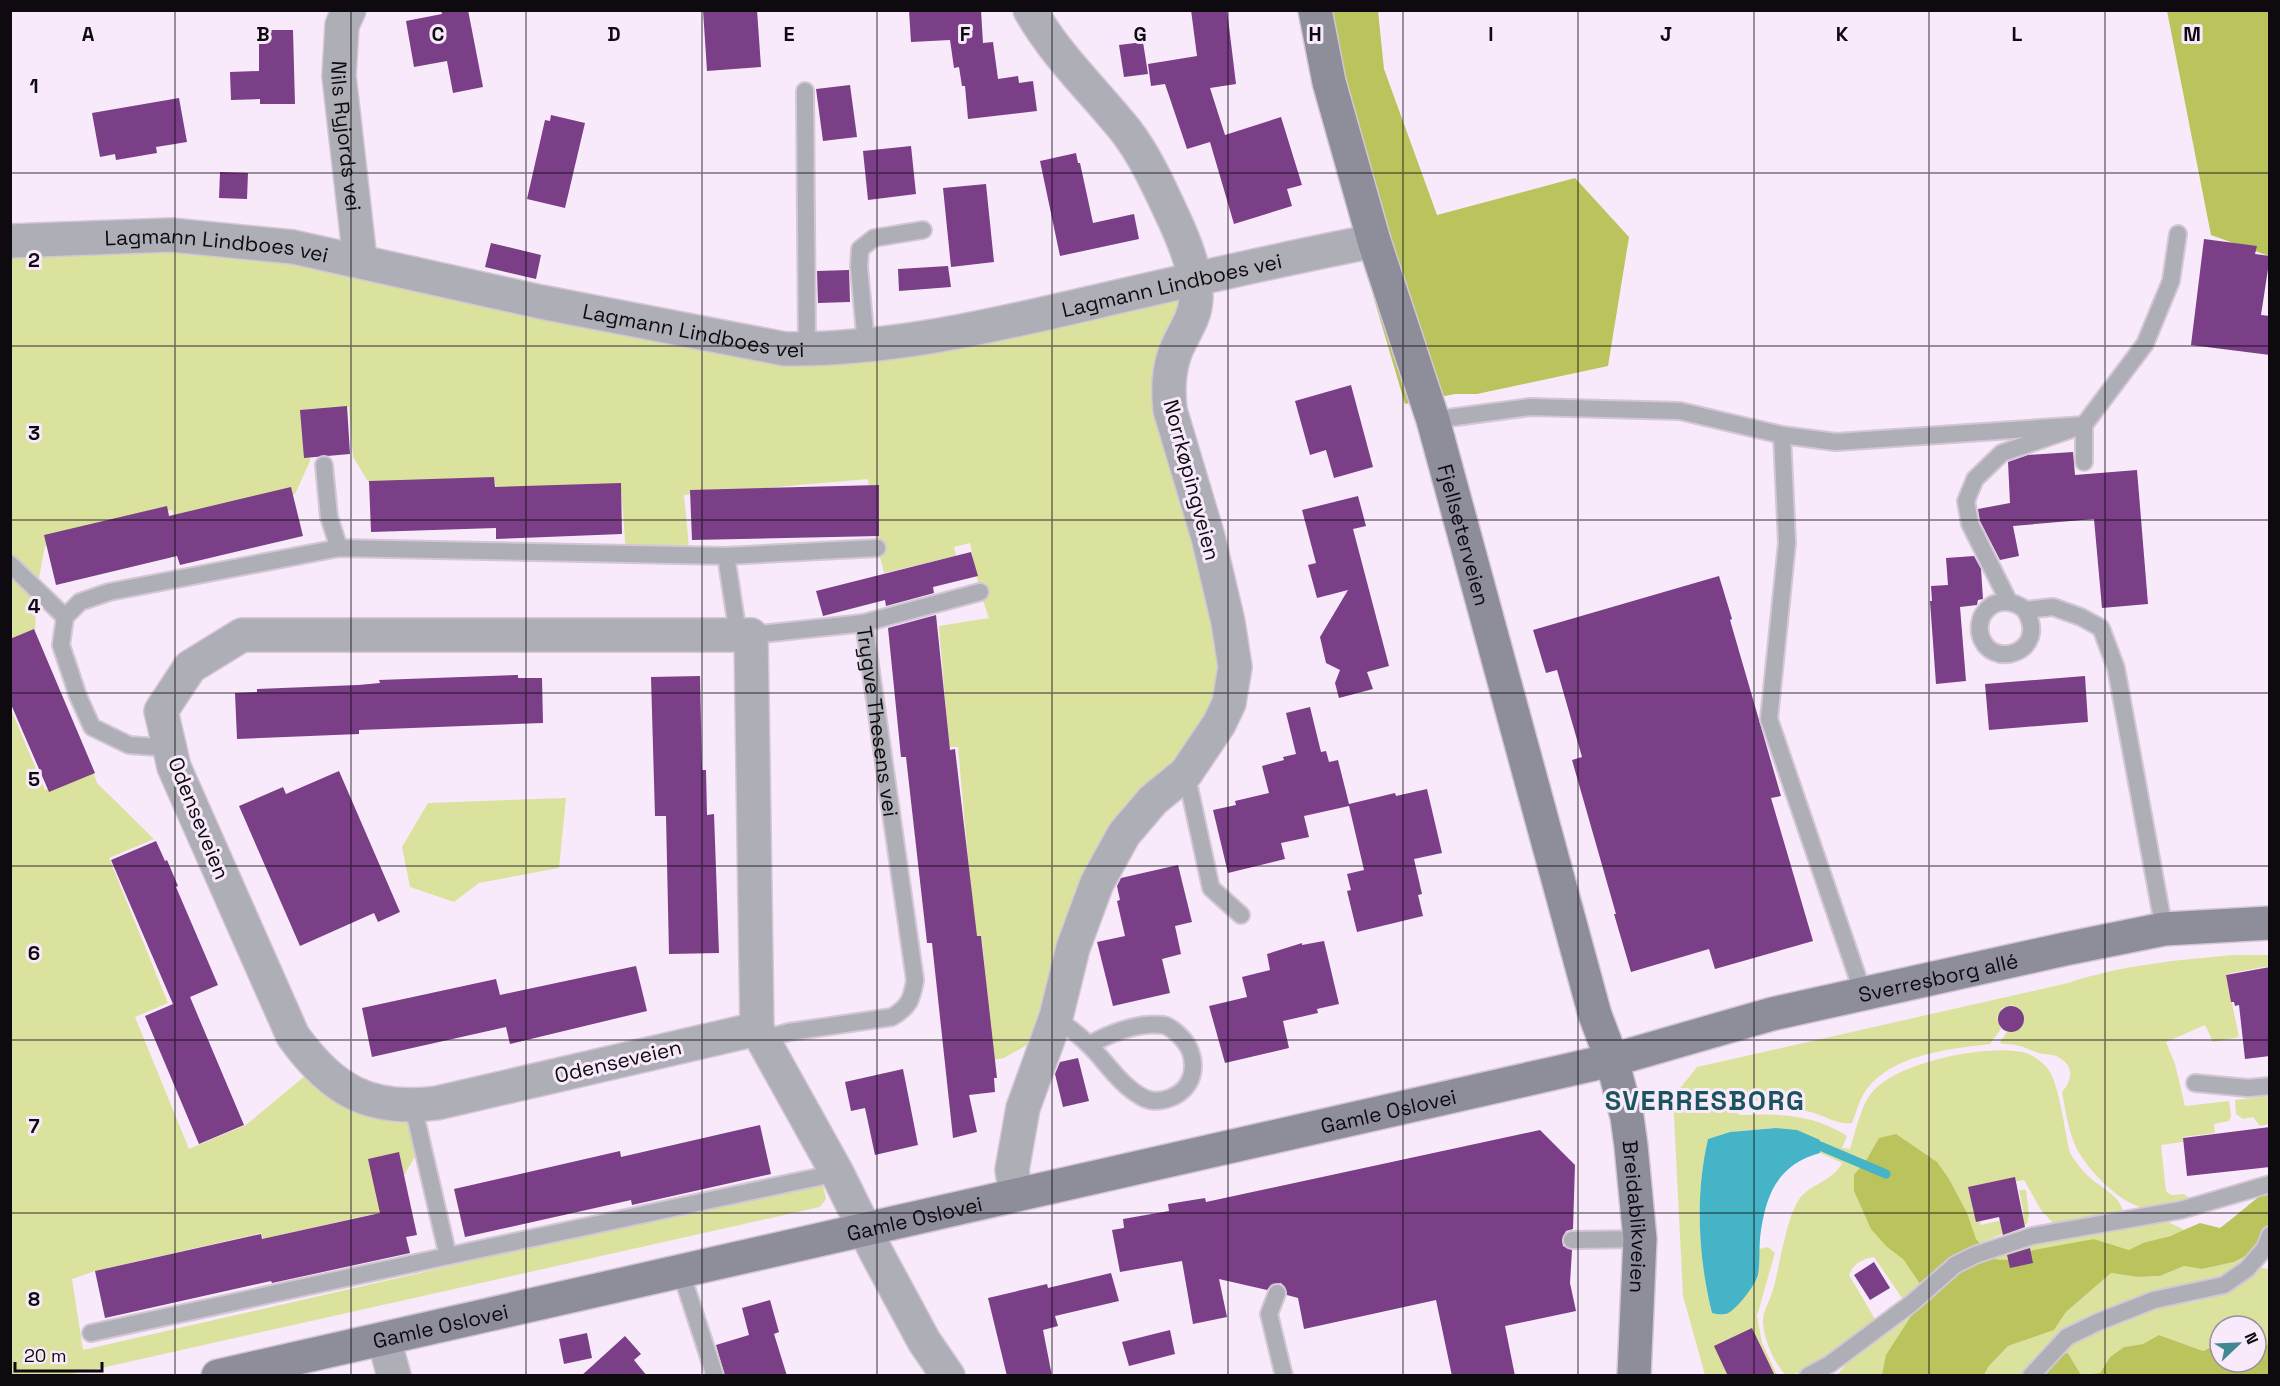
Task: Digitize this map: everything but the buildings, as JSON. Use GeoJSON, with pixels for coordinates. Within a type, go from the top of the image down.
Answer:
{"type":"FeatureCollection","features":[{"type":"Feature","properties":{"kind":"street","name":"Nils Ryjords vei"},"geometry":{"type":"LineString","coordinates":[[349,10],[342,25],[339,76],[360,260]]}},
{"type":"Feature","properties":{"kind":"street","name":"Norrkøpingveien"},"geometry":{"type":"LineString","coordinates":[[1016,1194],[1012,1170],[1023,1108],[1056,1017],[1073,948],[1097,883],[1124,834],[1153,800],[1186,773],[1219,724],[1229,703],[1235,667],[1228,622],[1208,537],[1170,410],[1168,388],[1174,356],[1190,324],[1196,299],[1194,279],[1183,239],[1156,179],[1126,132],[1044,36],[1030,10]]}},
{"type":"Feature","properties":{"kind":"street","name":"Fjellseterveien"},"geometry":{"type":"LineString","coordinates":[[1315,10],[1329,82],[1374,241],[1433,420],[1595,1015],[1612,1060]]}},
{"type":"Feature","properties":{"kind":"street","name":"Lagmann Lindboes vei"},"geometry":{"type":"LineString","coordinates":[[10,241],[171,236],[292,247],[360,260],[541,302],[785,349],[890,343],[1009,322],[1194,279],[1374,241]]}},
{"type":"Feature","properties":{"kind":"street","name":"Odenseveien"},"geometry":{"type":"LineString","coordinates":[[744,635],[242,635],[190,667],[161,711],[174,767],[293,1036],[320,1069],[334,1082],[353,1094],[392,1106],[413,1106],[448,1101],[760,1034]]}},
{"type":"Feature","properties":{"kind":"street"},"geometry":{"type":"LineString","coordinates":[[744,635],[760,1034],[837,1173],[924,1341],[948,1376]]}},
{"type":"Feature","properties":{"kind":"street","name":"Sverresborg allé"},"geometry":{"type":"LineString","coordinates":[[1612,1060],[1772,1014],[2164,929],[2270,923]]}},
{"type":"Feature","properties":{"kind":"street","name":"Gamle Oslovei"},"geometry":{"type":"LineString","coordinates":[[218,1376],[1612,1060]]}},
{"type":"Feature","properties":{"kind":"street","name":"Breidablikveien"},"geometry":{"type":"LineString","coordinates":[[1612,1060],[1627,1117],[1640,1239],[1634,1376]]}},
{"type":"Feature","properties":{"kind":"street"},"geometry":{"type":"LineString","coordinates":[[384,1339],[394,1376]]}},
{"type":"Feature","properties":{"kind":"lane"},"geometry":{"type":"LineString","coordinates":[[804,91],[807,349]]}},
{"type":"Feature","properties":{"kind":"lane"},"geometry":{"type":"LineString","coordinates":[[866,344],[859,267],[860,249],[874,238],[923,230]]}},
{"type":"Feature","properties":{"kind":"lane"},"geometry":{"type":"LineString","coordinates":[[2009,602],[1970,524],[1966,501],[1975,479],[2002,453],[2084,425],[2145,344],[2171,281],[2178,234]]}},
{"type":"Feature","properties":{"kind":"lane"},"geometry":{"type":"LineString","coordinates":[[1433,420],[1530,406],[1680,411],[1782,435],[1836,442],[2084,425]]}},
{"type":"Feature","properties":{"kind":"lane"},"geometry":{"type":"LineString","coordinates":[[2084,425],[2085,462]]}},
{"type":"Feature","properties":{"kind":"lane"},"geometry":{"type":"LineString","coordinates":[[1782,435],[1787,543],[1769,719],[1863,993]]}},
{"type":"Feature","properties":{"kind":"lane"},"geometry":{"type":"LineString","coordinates":[[324,465],[329,517],[339,548]]}},
{"type":"Feature","properties":{"kind":"lane"},"geometry":{"type":"LineString","coordinates":[[170,748],[129,745],[92,727],[78,696],[61,645],[65,617],[81,602],[109,592],[339,548],[726,556],[877,548]]}},
{"type":"Feature","properties":{"kind":"lane"},"geometry":{"type":"LineString","coordinates":[[726,556],[744,635]]}},
{"type":"Feature","properties":{"kind":"lane"},"geometry":{"type":"LineString","coordinates":[[10,564],[65,617]]}},
{"type":"Feature","properties":{"kind":"lane"},"geometry":{"type":"LineString","coordinates":[[864,623],[980,592]]}},
{"type":"Feature","properties":{"kind":"lane"},"geometry":{"type":"LineString","coordinates":[[2009,602],[2025,610],[2031,619],[2032,633],[2022,650],[2007,655],[1990,650],[1981,640],[1979,628],[1983,613],[1991,605],[2009,602]]}},
{"type":"Feature","properties":{"kind":"lane"},"geometry":{"type":"LineString","coordinates":[[2025,610],[2054,607],[2081,617],[2101,628],[2116,668],[2164,929]]}},
{"type":"Feature","properties":{"kind":"lane","name":"Trygve Thesens vei"},"geometry":{"type":"LineString","coordinates":[[744,635],[864,623],[915,980],[912,999],[904,1010],[892,1017],[760,1034]]}},
{"type":"Feature","properties":{"kind":"lane"},"geometry":{"type":"LineString","coordinates":[[1186,773],[1211,888],[1241,915]]}},
{"type":"Feature","properties":{"kind":"lane"},"geometry":{"type":"LineString","coordinates":[[1056,1017],[1089,1045],[1115,1074],[1145,1098],[1162,1101],[1178,1095],[1187,1085],[1193,1072],[1193,1057],[1188,1046],[1178,1033],[1166,1025],[1124,1030],[1106,1035],[1089,1045]]}},
{"type":"Feature","properties":{"kind":"lane"},"geometry":{"type":"LineString","coordinates":[[2194,1083],[2248,1088],[2270,1086]]}},
{"type":"Feature","properties":{"kind":"lane"},"geometry":{"type":"LineString","coordinates":[[413,1106],[448,1256]]}},
{"type":"Feature","properties":{"kind":"lane"},"geometry":{"type":"LineString","coordinates":[[91,1333],[837,1173]]}},
{"type":"Feature","properties":{"kind":"lane"},"geometry":{"type":"LineString","coordinates":[[1808,1376],[1828,1370],[1912,1303],[1955,1265],[1975,1255],[2032,1236],[2181,1210],[2269,1185]]}},
{"type":"Feature","properties":{"kind":"lane"},"geometry":{"type":"LineString","coordinates":[[1572,1240],[1640,1239]]}},
{"type":"Feature","properties":{"kind":"lane"},"geometry":{"type":"LineString","coordinates":[[2031,1376],[2067,1337],[2154,1300],[2224,1285],[2247,1269],[2268,1246]]}},
{"type":"Feature","properties":{"kind":"lane"},"geometry":{"type":"LineString","coordinates":[[681,1272],[716,1376]]}},
{"type":"Feature","properties":{"kind":"lane"},"geometry":{"type":"LineString","coordinates":[[1277,1293],[1269,1314],[1284,1376]]}},
{"type":"Feature","properties":{"kind":"green space"},"geometry":{"type":"Polygon","coordinates":[[[1297,11],[1378,11],[1384,69],[1437,215],[1575,178],[1629,237],[1608,366],[1477,394],[1455,394],[1405,404],[1352,224],[1297,11]]]}},
{"type":"Feature","properties":{"kind":"green space"},"geometry":{"type":"Polygon","coordinates":[[[2167,11],[2269,11],[2269,256],[2211,235],[2167,11]]]}},
{"type":"Feature","properties":{"kind":"green space"},"geometry":{"type":"Polygon","coordinates":[[[171,235],[785,349],[1194,279],[1168,388],[1225,653],[1219,724],[1097,883],[1050,1032],[1004,1058],[993,1060],[982,938],[975,938],[958,747],[949,747],[939,626],[989,618],[980,592],[970,543],[954,547],[956,556],[884,573],[874,532],[868,479],[684,495],[689,548],[626,554],[621,486],[496,492],[495,482],[372,488],[353,457],[349,407],[306,410],[310,461],[295,494],[177,529],[172,510],[45,546],[37,589],[35,631],[11,641],[10,241],[171,235]]]}},
{"type":"Feature","properties":{"kind":"green space"},"geometry":{"type":"Polygon","coordinates":[[[10,707],[45,790],[93,771],[97,783],[154,839],[109,858],[168,1003],[135,1017],[189,1149],[246,1125],[317,1066],[413,1106],[422,1145],[382,1212],[263,1239],[261,1233],[95,1271],[72,1279],[83,1350],[822,1181],[826,1199],[820,1207],[88,1371],[65,1375],[11,1375],[10,707]]]}},
{"type":"Feature","properties":{"kind":"green space"},"geometry":{"type":"Polygon","coordinates":[[[566,798],[559,868],[479,883],[454,902],[410,887],[402,847],[428,803],[566,798]]]}},
{"type":"Feature","properties":{"kind":"green space"},"geometry":{"type":"Polygon","coordinates":[[[2233,955],[2269,955],[2269,966],[2226,974],[2239,1037],[2213,1042],[2205,1025],[2166,1042],[2175,1064],[2185,1106],[2229,1101],[2231,1116],[2229,1121],[2214,1124],[2215,1133],[2183,1137],[2183,1142],[2161,1145],[2166,1191],[2171,1195],[2184,1194],[2189,1198],[2187,1202],[2143,1208],[2118,1195],[2098,1178],[2076,1147],[2067,1121],[2062,1092],[2070,1078],[2067,1064],[2054,1055],[2000,1042],[2007,1032],[2019,1030],[2024,1021],[2022,1011],[2013,1005],[2002,1008],[1997,1017],[2001,1029],[1990,1044],[1937,1052],[1902,1063],[1886,1072],[1872,1083],[1862,1097],[1852,1123],[1841,1123],[1815,1113],[1799,1110],[1766,1108],[1764,1102],[1759,1101],[1744,1100],[1741,1102],[1738,1109],[1739,1115],[1795,1116],[1834,1128],[1847,1136],[1842,1148],[1850,1149],[1859,1118],[1869,1096],[1887,1080],[1924,1063],[1946,1057],[1991,1051],[2026,1053],[2041,1062],[2052,1076],[2070,1153],[2087,1175],[2118,1201],[2123,1212],[2053,1223],[2041,1210],[2024,1180],[1974,1189],[1981,1225],[2024,1215],[2019,1190],[2026,1190],[2029,1215],[2027,1224],[1965,1249],[1905,1299],[1902,1298],[1874,1257],[1858,1263],[1849,1275],[1875,1319],[1821,1362],[1809,1369],[1786,1375],[1777,1364],[1767,1342],[1763,1327],[1764,1313],[1773,1290],[1787,1229],[1795,1206],[1805,1193],[1834,1174],[1842,1163],[1820,1153],[1820,1140],[1776,1128],[1730,1132],[1708,1139],[1701,1182],[1700,1226],[1707,1292],[1712,1313],[1725,1315],[1758,1278],[1759,1249],[1768,1247],[1775,1253],[1757,1316],[1762,1343],[1777,1375],[1705,1375],[1683,1296],[1673,1097],[1697,1067],[2108,972],[2171,961],[2233,955]]]}},
{"type":"Feature","properties":{"kind":"green space"},"geometry":{"type":"Polygon","coordinates":[[[2269,1096],[2269,1124],[2260,1126],[2253,1117],[2243,1119],[2236,1114],[2235,1100],[2269,1096]]]}},
{"type":"Feature","properties":{"kind":"green space"},"geometry":{"type":"Polygon","coordinates":[[[1896,1134],[1937,1162],[1967,1213],[1976,1239],[1993,1259],[2010,1260],[2034,1250],[2094,1239],[2129,1250],[2200,1223],[2220,1228],[2269,1190],[2269,1244],[2234,1262],[2202,1269],[2184,1266],[2160,1276],[2138,1277],[2111,1273],[2066,1312],[2054,1330],[2008,1346],[1989,1366],[1984,1375],[1882,1375],[1886,1355],[1926,1293],[1904,1260],[1886,1246],[1871,1229],[1854,1191],[1854,1175],[1867,1159],[1879,1138],[1896,1134]]]}},
{"type":"Feature","properties":{"kind":"green space"},"geometry":{"type":"Polygon","coordinates":[[[2162,1219],[2185,1230],[2129,1250],[2094,1239],[2010,1260],[1993,1259],[1989,1256],[2041,1240],[2162,1219]]]}},
{"type":"Feature","properties":{"kind":"green space"},"geometry":{"type":"Polygon","coordinates":[[[2250,1254],[2220,1280],[2114,1306],[2088,1316],[2063,1331],[2039,1353],[2021,1375],[1984,1376],[1989,1366],[2008,1346],[2054,1330],[2066,1312],[2111,1273],[2138,1277],[2160,1276],[2184,1266],[2202,1269],[2234,1262],[2250,1254]]]}},
{"type":"Feature","properties":{"kind":"green space"},"geometry":{"type":"Polygon","coordinates":[[[2255,1269],[2269,1270],[2268,1345],[2268,1314],[2208,1314],[2208,1349],[2203,1351],[2159,1335],[2143,1344],[2124,1347],[2110,1357],[2100,1373],[2081,1375],[2068,1353],[2056,1354],[2079,1335],[2151,1309],[2194,1302],[2214,1296],[2255,1269]]]}},
{"type":"Feature","properties":{"kind":"green space"},"geometry":{"type":"Polygon","coordinates":[[[1914,1314],[1882,1375],[1836,1376],[1847,1363],[1914,1314]]]}},
{"type":"Feature","properties":{"kind":"green space"},"geometry":{"type":"Polygon","coordinates":[[[2159,1335],[2203,1351],[2208,1349],[2208,1374],[2268,1374],[2269,1344],[2269,1375],[2043,1376],[2052,1355],[2068,1353],[2081,1375],[2100,1373],[2110,1357],[2124,1347],[2143,1344],[2159,1335]]]}},
{"type":"Feature","properties":{"kind":"water"},"geometry":{"type":"Polygon","coordinates":[[[1776,1128],[1797,1130],[1820,1140],[1820,1153],[1805,1158],[1793,1166],[1775,1185],[1762,1223],[1758,1275],[1745,1297],[1735,1308],[1726,1314],[1712,1313],[1707,1292],[1700,1226],[1701,1182],[1708,1139],[1730,1132],[1776,1128]]]}},
{"type":"Feature","properties":{"kind":"waterway"},"geometry":{"type":"LineString","coordinates":[[1820,1146],[1886,1174]]}},
{"type":"Feature","properties":{"kind":"district","name":"SVERRESBORG"},"geometry":{"type":"Point","coordinates":[1705,1100]}}]}
